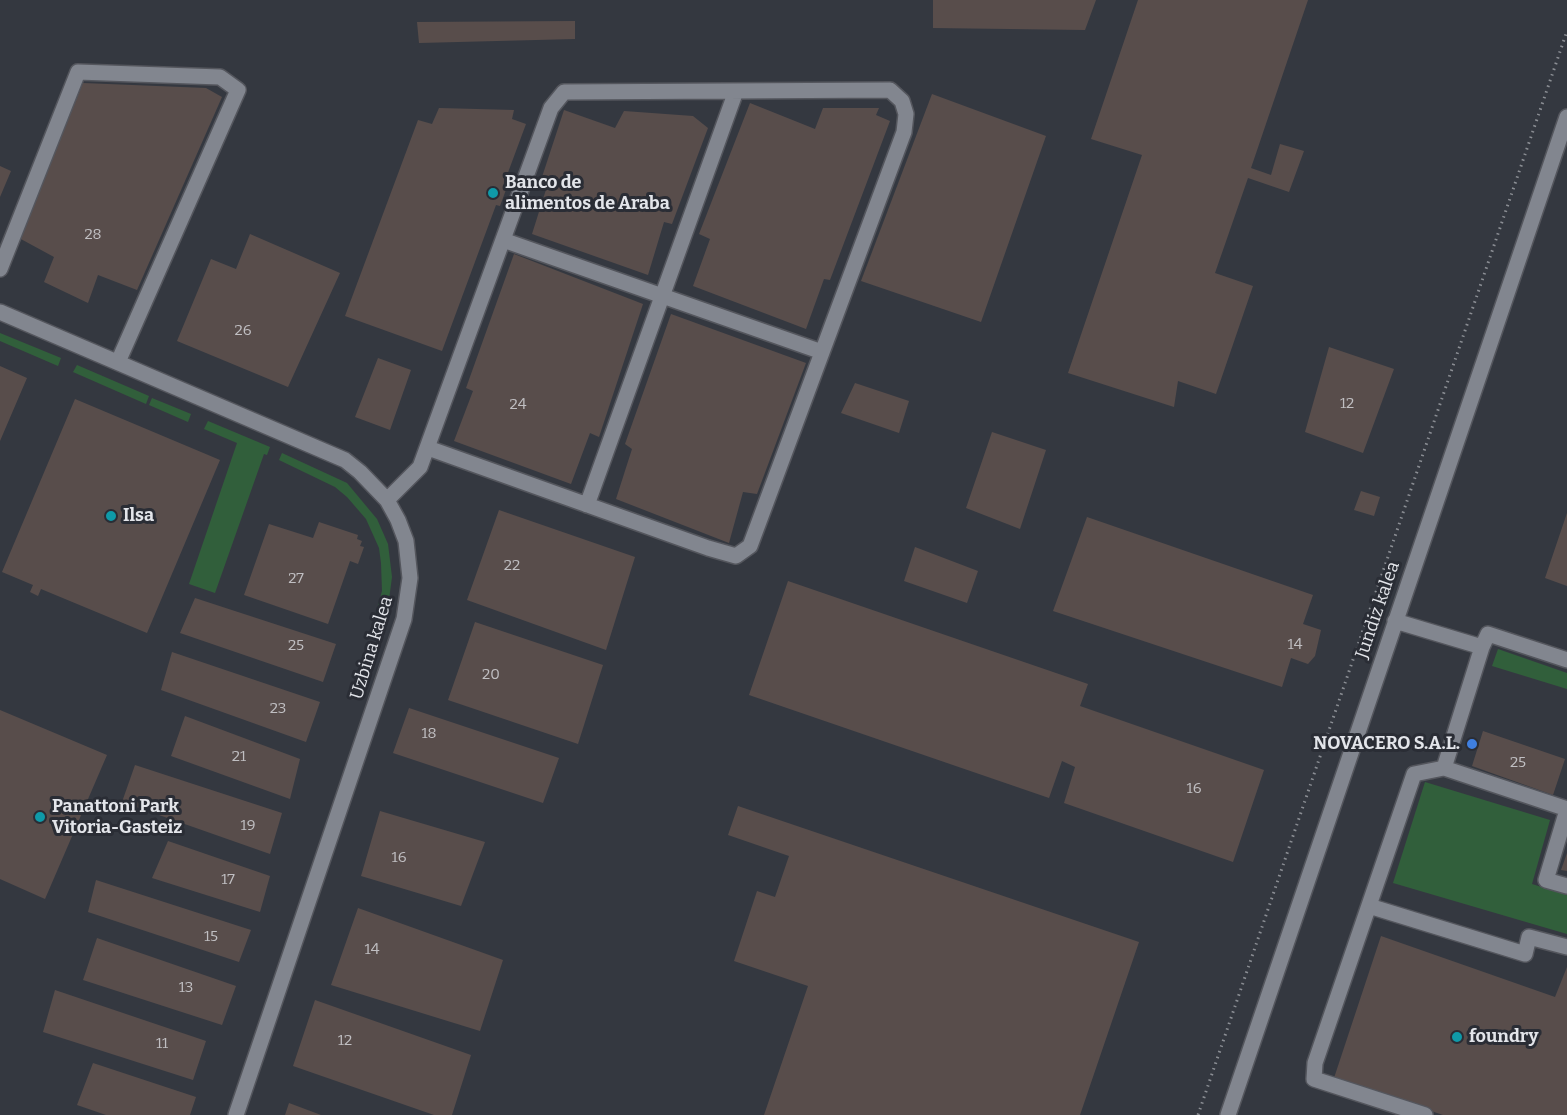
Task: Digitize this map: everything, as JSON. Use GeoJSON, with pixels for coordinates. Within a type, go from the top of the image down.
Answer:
{"type":"FeatureCollection","features":[{"type":"Feature","properties":{"kind":"street"},"geometry":{"type":"LineString","coordinates":[[0,269],[78,72],[220,77],[238,90],[118,362]]}},
{"type":"Feature","properties":{"kind":"street"},"geometry":{"type":"LineString","coordinates":[[387,500],[420,467],[551,108],[564,92],[890,90],[902,101],[906,114],[904,132],[750,546],[736,556],[708,549],[428,448]]}},
{"type":"Feature","properties":{"kind":"street"},"geometry":{"type":"LineString","coordinates":[[586,505],[736,91]]}},
{"type":"Feature","properties":{"kind":"street","name":"Jundiz kalea"},"geometry":{"type":"LineString","coordinates":[[1228,1115],[1395,621],[1560,159],[1567,117]]}},
{"type":"Feature","properties":{"kind":"street"},"geometry":{"type":"LineString","coordinates":[[503,240],[822,352]]}},
{"type":"Feature","properties":{"kind":"street","name":"Uzbina kalea"},"geometry":{"type":"LineString","coordinates":[[0,312],[345,460],[387,500],[398,520],[409,560],[410,578],[404,619],[236,1115]]}},
{"type":"Feature","properties":{"kind":"street"},"geometry":{"type":"LineString","coordinates":[[1395,621],[1482,647]]}},
{"type":"Feature","properties":{"kind":"street"},"geometry":{"type":"LineString","coordinates":[[1444,768],[1488,634],[1567,660]]}},
{"type":"Feature","properties":{"kind":"street"},"geometry":{"type":"LineString","coordinates":[[1425,1115],[1314,1078],[1315,1063],[1414,774],[1444,768],[1567,810],[1546,880],[1567,886]]}},
{"type":"Feature","properties":{"kind":"street"},"geometry":{"type":"LineString","coordinates":[[1369,906],[1525,954],[1529,937],[1567,947]]}},
{"type":"Feature","properties":{"kind":"path"},"geometry":{"type":"LineString","coordinates":[[1198,1115],[1567,31]]}},
{"type":"Feature","properties":{"kind":"green space"},"geometry":{"type":"Polygon","coordinates":[[[0,333],[61,358],[58,366],[0,341],[0,333]]]}},
{"type":"Feature","properties":{"kind":"green space"},"geometry":{"type":"Polygon","coordinates":[[[77,365],[149,396],[146,404],[73,372],[77,365]]]}},
{"type":"Feature","properties":{"kind":"green space"},"geometry":{"type":"Polygon","coordinates":[[[152,398],[191,414],[188,422],[149,405],[152,398]]]}},
{"type":"Feature","properties":{"kind":"green space"},"geometry":{"type":"Polygon","coordinates":[[[208,421],[270,447],[267,455],[264,454],[215,593],[189,584],[237,443],[204,429],[208,421]]]}},
{"type":"Feature","properties":{"kind":"green space"},"geometry":{"type":"Polygon","coordinates":[[[282,453],[347,483],[377,519],[388,544],[392,577],[388,607],[380,633],[371,630],[382,591],[381,563],[379,548],[366,519],[335,487],[279,460],[282,453]]]}},
{"type":"Feature","properties":{"kind":"green space"},"geometry":{"type":"Polygon","coordinates":[[[1498,649],[1567,673],[1567,689],[1492,666],[1498,649]]]}},
{"type":"Feature","properties":{"kind":"green space"},"geometry":{"type":"Polygon","coordinates":[[[1425,782],[1550,820],[1532,884],[1567,895],[1567,934],[1393,883],[1425,782]]]}},
{"type":"Feature","properties":{"kind":"building"},"geometry":{"type":"Polygon","coordinates":[[[933,0],[1096,0],[1085,30],[933,28],[933,0]]]}},
{"type":"Feature","properties":{"kind":"building"},"geometry":{"type":"Polygon","coordinates":[[[1138,0],[1308,0],[1251,168],[1271,175],[1280,144],[1304,151],[1289,192],[1248,178],[1215,273],[1253,286],[1216,394],[1178,381],[1174,407],[1068,373],[1142,155],[1091,139],[1138,0]]]}},
{"type":"Feature","properties":{"kind":"building"},"geometry":{"type":"Polygon","coordinates":[[[575,21],[575,39],[419,43],[417,22],[575,21]]]}},
{"type":"Feature","properties":{"kind":"building"},"geometry":{"type":"Polygon","coordinates":[[[83,83],[206,88],[222,97],[137,290],[98,275],[88,303],[44,282],[54,257],[19,238],[83,83]]]}},
{"type":"Feature","properties":{"kind":"building"},"geometry":{"type":"Polygon","coordinates":[[[932,94],[1046,136],[981,322],[861,281],[932,94]]]}},
{"type":"Feature","properties":{"kind":"building"},"geometry":{"type":"Polygon","coordinates":[[[750,103],[815,129],[823,108],[879,108],[876,115],[890,121],[830,280],[824,279],[806,329],[693,286],[710,239],[699,234],[750,103]]]}},
{"type":"Feature","properties":{"kind":"building"},"geometry":{"type":"Polygon","coordinates":[[[439,108],[514,110],[512,119],[526,124],[503,186],[507,187],[500,206],[496,205],[442,351],[345,316],[418,120],[432,124],[439,108]]]}},
{"type":"Feature","properties":{"kind":"building"},"geometry":{"type":"Polygon","coordinates":[[[564,110],[615,128],[624,111],[693,116],[708,128],[672,224],[664,222],[648,275],[532,234],[549,180],[542,177],[564,110]]]}},
{"type":"Feature","properties":{"kind":"building"},"geometry":{"type":"Polygon","coordinates":[[[0,166],[11,171],[0,197],[0,166]]]}},
{"type":"Feature","properties":{"kind":"building"},"geometry":{"type":"Polygon","coordinates":[[[250,234],[340,273],[288,387],[177,341],[211,259],[236,269],[250,234]]]}},
{"type":"Feature","properties":{"kind":"building"},"geometry":{"type":"Polygon","coordinates":[[[514,254],[643,304],[599,437],[590,433],[571,484],[454,441],[473,391],[466,388],[514,254]]]}},
{"type":"Feature","properties":{"kind":"building"},"geometry":{"type":"Polygon","coordinates":[[[671,314],[806,363],[757,494],[743,492],[729,543],[616,499],[632,449],[625,444],[671,314]]]}},
{"type":"Feature","properties":{"kind":"building"},"geometry":{"type":"Polygon","coordinates":[[[1329,347],[1394,369],[1363,453],[1305,432],[1329,347]]]}},
{"type":"Feature","properties":{"kind":"building"},"geometry":{"type":"Polygon","coordinates":[[[378,358],[411,370],[390,430],[355,417],[378,358]]]}},
{"type":"Feature","properties":{"kind":"building"},"geometry":{"type":"Polygon","coordinates":[[[0,366],[27,378],[0,441],[0,366]]]}},
{"type":"Feature","properties":{"kind":"building"},"geometry":{"type":"Polygon","coordinates":[[[855,383],[909,401],[899,433],[841,413],[855,383]]]}},
{"type":"Feature","properties":{"kind":"building","name":"Ilsa"},"geometry":{"type":"Polygon","coordinates":[[[75,399],[220,460],[147,633],[41,589],[38,596],[30,592],[33,585],[2,572],[75,399]]]}},
{"type":"Feature","properties":{"kind":"building"},"geometry":{"type":"Polygon","coordinates":[[[992,432],[1046,450],[1020,529],[966,508],[992,432]]]}},
{"type":"Feature","properties":{"kind":"building"},"geometry":{"type":"Polygon","coordinates":[[[1361,491],[1380,497],[1374,516],[1354,510],[1361,491]]]}},
{"type":"Feature","properties":{"kind":"building"},"geometry":{"type":"Polygon","coordinates":[[[499,510],[635,557],[606,650],[467,600],[499,510]]]}},
{"type":"Feature","properties":{"kind":"building"},"geometry":{"type":"Polygon","coordinates":[[[1567,513],[1567,586],[1545,578],[1567,513]]]}},
{"type":"Feature","properties":{"kind":"building"},"geometry":{"type":"Polygon","coordinates":[[[1087,517],[1313,595],[1303,624],[1321,630],[1315,656],[1308,664],[1291,658],[1282,687],[1053,611],[1087,517]]]}},
{"type":"Feature","properties":{"kind":"building"},"geometry":{"type":"Polygon","coordinates":[[[319,522],[358,535],[357,539],[362,541],[360,546],[364,547],[358,564],[350,561],[328,624],[244,595],[269,524],[313,538],[319,522]]]}},
{"type":"Feature","properties":{"kind":"building"},"geometry":{"type":"Polygon","coordinates":[[[915,547],[978,571],[967,603],[904,581],[915,547]]]}},
{"type":"Feature","properties":{"kind":"building"},"geometry":{"type":"Polygon","coordinates":[[[788,581],[1088,684],[1080,706],[1264,770],[1233,862],[1064,803],[1075,767],[1062,761],[1049,798],[749,695],[788,581]]]}},
{"type":"Feature","properties":{"kind":"building"},"geometry":{"type":"Polygon","coordinates":[[[195,598],[336,644],[323,682],[180,633],[195,598]]]}},
{"type":"Feature","properties":{"kind":"building"},"geometry":{"type":"Polygon","coordinates":[[[475,622],[603,665],[578,744],[448,700],[475,622]]]}},
{"type":"Feature","properties":{"kind":"building"},"geometry":{"type":"Polygon","coordinates":[[[172,652],[320,702],[306,742],[161,690],[172,652]]]}},
{"type":"Feature","properties":{"kind":"building"},"geometry":{"type":"Polygon","coordinates":[[[409,708],[559,758],[543,803],[393,753],[409,708]]]}},
{"type":"Feature","properties":{"kind":"building","name":"Panattoni Park Vitoria-Gasteiz"},"geometry":{"type":"Polygon","coordinates":[[[0,710],[107,755],[45,899],[0,879],[0,710]]]}},
{"type":"Feature","properties":{"kind":"building"},"geometry":{"type":"Polygon","coordinates":[[[185,716],[300,759],[290,799],[171,756],[185,716]]]}},
{"type":"Feature","properties":{"kind":"building"},"geometry":{"type":"Polygon","coordinates":[[[1483,731],[1565,759],[1553,795],[1472,766],[1483,731]]]}},
{"type":"Feature","properties":{"kind":"building"},"geometry":{"type":"Polygon","coordinates":[[[135,765],[282,813],[270,854],[122,802],[135,765]]]}},
{"type":"Feature","properties":{"kind":"building"},"geometry":{"type":"Polygon","coordinates":[[[738,806],[1139,942],[1080,1115],[764,1115],[808,986],[734,961],[757,891],[775,897],[789,856],[728,835],[738,806]]]}},
{"type":"Feature","properties":{"kind":"building"},"geometry":{"type":"Polygon","coordinates":[[[380,811],[485,842],[461,906],[361,876],[380,811]]]}},
{"type":"Feature","properties":{"kind":"building"},"geometry":{"type":"Polygon","coordinates":[[[168,841],[270,876],[260,912],[152,878],[168,841]]]}},
{"type":"Feature","properties":{"kind":"building"},"geometry":{"type":"Polygon","coordinates":[[[1567,853],[1567,871],[1561,870],[1567,853]]]}},
{"type":"Feature","properties":{"kind":"building"},"geometry":{"type":"Polygon","coordinates":[[[96,880],[251,930],[239,962],[88,912],[96,880]]]}},
{"type":"Feature","properties":{"kind":"building"},"geometry":{"type":"Polygon","coordinates":[[[358,908],[503,960],[480,1031],[331,985],[358,908]]]}},
{"type":"Feature","properties":{"kind":"building","name":"foundry"},"geometry":{"type":"Polygon","coordinates":[[[1381,936],[1555,997],[1567,967],[1567,1115],[1443,1115],[1334,1078],[1381,936]]]}},
{"type":"Feature","properties":{"kind":"building"},"geometry":{"type":"Polygon","coordinates":[[[97,938],[236,986],[222,1025],[83,980],[97,938]]]}},
{"type":"Feature","properties":{"kind":"building"},"geometry":{"type":"Polygon","coordinates":[[[55,990],[206,1041],[193,1080],[43,1032],[55,990]]]}},
{"type":"Feature","properties":{"kind":"building"},"geometry":{"type":"Polygon","coordinates":[[[315,1000],[471,1055],[452,1115],[434,1115],[293,1066],[315,1000]]]}},
{"type":"Feature","properties":{"kind":"building"},"geometry":{"type":"Polygon","coordinates":[[[93,1063],[196,1097],[190,1115],[106,1115],[77,1105],[93,1063]]]}},
{"type":"Feature","properties":{"kind":"building"},"geometry":{"type":"Polygon","coordinates":[[[289,1103],[321,1115],[285,1115],[289,1103]]]}},
{"type":"Feature","properties":{"kind":"place","name":"Banco de alimentos de Araba"},"geometry":{"type":"Point","coordinates":[493,193]}},
{"type":"Feature","properties":{"kind":"place","name":"Ilsa"},"geometry":{"type":"Point","coordinates":[111,516]}},
{"type":"Feature","properties":{"kind":"place","name":"NOVACERO S.A.L."},"geometry":{"type":"Point","coordinates":[1472,744]}},
{"type":"Feature","properties":{"kind":"place","name":"Panattoni Park Vitoria-Gasteiz"},"geometry":{"type":"Point","coordinates":[40,817]}},
{"type":"Feature","properties":{"kind":"place","name":"foundry"},"geometry":{"type":"Point","coordinates":[1457,1037]}}]}
